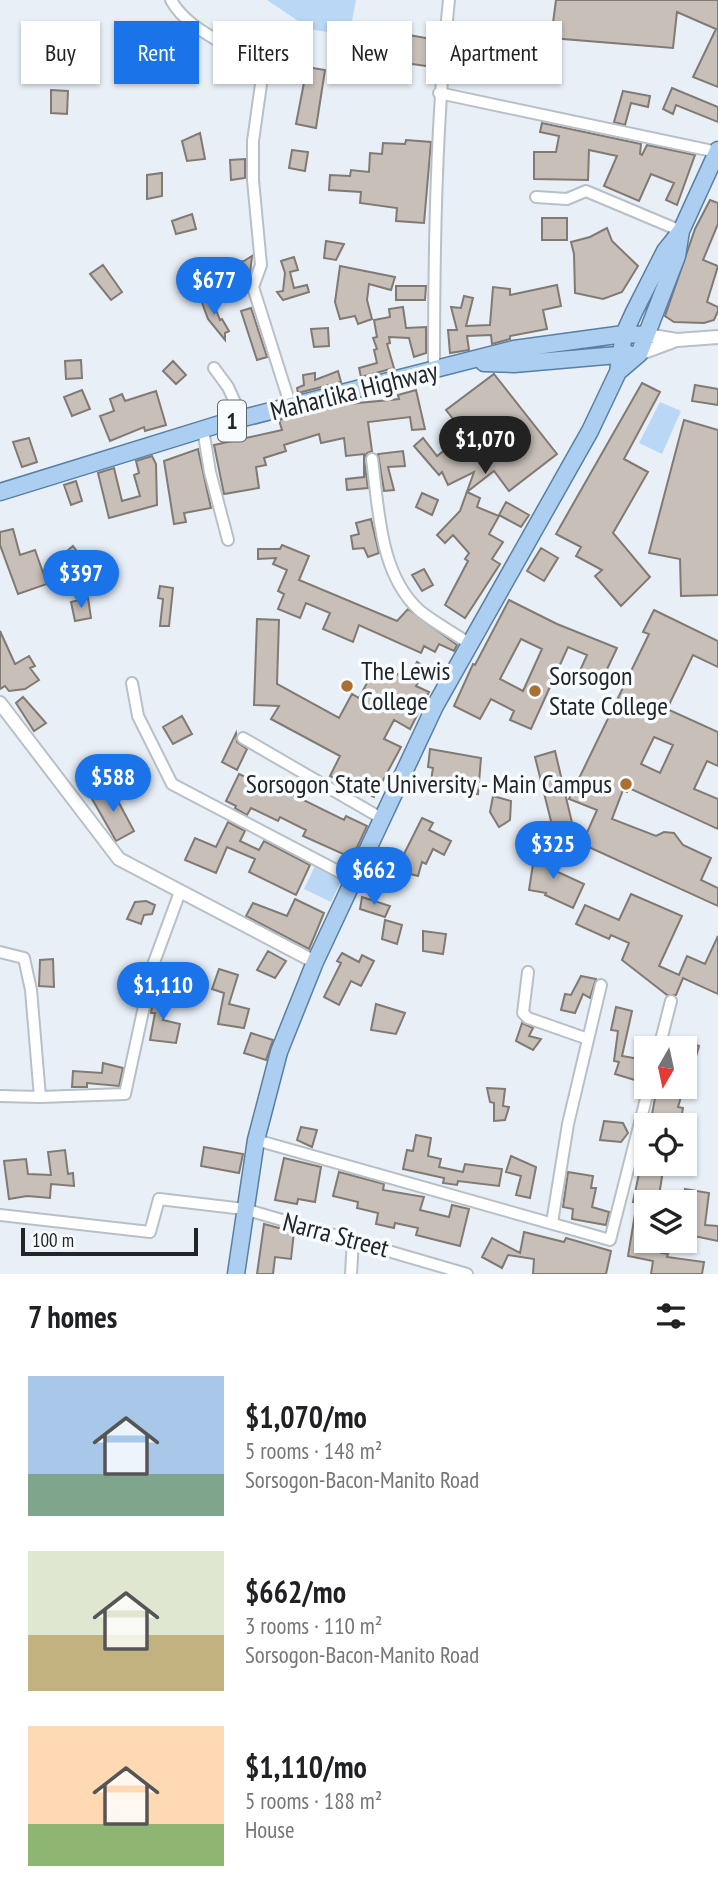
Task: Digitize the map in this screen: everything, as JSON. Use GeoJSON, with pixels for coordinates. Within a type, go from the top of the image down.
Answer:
{"type":"FeatureCollection","features":[{"type":"Feature","properties":{"kind":"main road"},"geometry":{"type":"LineString","coordinates":[[236,1274],[256,1140],[279,1052],[314,962],[351,878],[435,706],[570,467],[618,372],[639,354],[677,256],[681,232],[718,151]]}},
{"type":"Feature","properties":{"kind":"main road"},"geometry":{"type":"LineString","coordinates":[[618,372],[624,334],[665,251],[681,232]]}},
{"type":"Feature","properties":{"kind":"main road","name":"Maharlika Highway"},"geometry":{"type":"LineString","coordinates":[[0,492],[242,418],[514,349],[624,334],[646,335]]}},
{"type":"Feature","properties":{"kind":"main road","name":"Maharlika Highway"},"geometry":{"type":"LineString","coordinates":[[467,363],[514,364],[639,354]]}},
{"type":"Feature","properties":{"kind":"street"},"geometry":{"type":"LineString","coordinates":[[171,0],[181,18],[250,59],[263,70],[253,141],[253,180],[261,265],[253,286],[291,407]]}},
{"type":"Feature","properties":{"kind":"street"},"geometry":{"type":"LineString","coordinates":[[434,370],[434,233],[439,93],[449,0]]}},
{"type":"Feature","properties":{"kind":"street"},"geometry":{"type":"LineString","coordinates":[[439,93],[718,151]]}},
{"type":"Feature","properties":{"kind":"street"},"geometry":{"type":"LineString","coordinates":[[536,197],[567,199],[586,191],[681,232]]}},
{"type":"Feature","properties":{"kind":"street"},"geometry":{"type":"LineString","coordinates":[[646,335],[677,340],[718,337]]}},
{"type":"Feature","properties":{"kind":"street"},"geometry":{"type":"LineString","coordinates":[[639,354],[677,340]]}},
{"type":"Feature","properties":{"kind":"street"},"geometry":{"type":"LineString","coordinates":[[214,368],[228,387],[242,418]]}},
{"type":"Feature","properties":{"kind":"street"},"geometry":{"type":"LineString","coordinates":[[203,429],[210,472],[228,540]]}},
{"type":"Feature","properties":{"kind":"street"},"geometry":{"type":"LineString","coordinates":[[372,459],[387,556],[401,590],[421,611],[470,644]]}},
{"type":"Feature","properties":{"kind":"street"},"geometry":{"type":"LineString","coordinates":[[132,682],[138,716],[172,784],[351,878]]}},
{"type":"Feature","properties":{"kind":"street"},"geometry":{"type":"LineString","coordinates":[[0,703],[119,859],[314,962]]}},
{"type":"Feature","properties":{"kind":"street"},"geometry":{"type":"LineString","coordinates":[[243,738],[381,818]]}},
{"type":"Feature","properties":{"kind":"street"},"geometry":{"type":"LineString","coordinates":[[0,1097],[125,1094],[153,965],[180,892]]}},
{"type":"Feature","properties":{"kind":"street"},"geometry":{"type":"LineString","coordinates":[[0,952],[24,958],[31,990],[40,1097]]}},
{"type":"Feature","properties":{"kind":"street"},"geometry":{"type":"LineString","coordinates":[[528,972],[523,1013],[528,1018],[588,1039]]}},
{"type":"Feature","properties":{"kind":"street"},"geometry":{"type":"LineString","coordinates":[[552,1223],[568,1124],[601,985]]}},
{"type":"Feature","properties":{"kind":"street"},"geometry":{"type":"LineString","coordinates":[[662,1036],[671,1001]]}},
{"type":"Feature","properties":{"kind":"street"},"geometry":{"type":"LineString","coordinates":[[256,1140],[610,1240],[646,1099]]}},
{"type":"Feature","properties":{"kind":"street","name":"Narra Street"},"geometry":{"type":"LineString","coordinates":[[0,1215],[149,1233],[159,1199],[244,1209],[353,1239],[451,1272],[467,1274]]}},
{"type":"Feature","properties":{"kind":"street"},"geometry":{"type":"LineString","coordinates":[[351,1274],[353,1239]]}},
{"type":"Feature","properties":{"kind":"shaded area"},"geometry":{"type":"Polygon","coordinates":[[[267,0],[356,0],[352,21],[327,21],[327,32],[313,30],[313,21],[298,21],[267,0]]]}},
{"type":"Feature","properties":{"kind":"shaded area"},"geometry":{"type":"Polygon","coordinates":[[[660,402],[681,411],[662,454],[639,443],[660,402]]]}},
{"type":"Feature","properties":{"kind":"shaded area"},"geometry":{"type":"Polygon","coordinates":[[[316,864],[343,877],[331,902],[304,889],[316,864]]]}},
{"type":"Feature","properties":{"kind":"building"},"geometry":{"type":"Polygon","coordinates":[[[556,0],[718,0],[718,87],[693,77],[716,29],[677,12],[673,48],[562,39],[562,21],[553,21],[556,0]]]}},
{"type":"Feature","properties":{"kind":"building"},"geometry":{"type":"Polygon","coordinates":[[[412,36],[426,38],[426,66],[412,64],[412,36]]]}},
{"type":"Feature","properties":{"kind":"building"},"geometry":{"type":"Polygon","coordinates":[[[313,68],[325,70],[316,128],[296,124],[304,84],[313,84],[313,68]]]}},
{"type":"Feature","properties":{"kind":"building"},"geometry":{"type":"Polygon","coordinates":[[[672,88],[718,107],[718,122],[676,105],[673,114],[663,109],[672,88]]]}},
{"type":"Feature","properties":{"kind":"building"},"geometry":{"type":"Polygon","coordinates":[[[51,90],[68,91],[67,114],[51,113],[51,90]]]}},
{"type":"Feature","properties":{"kind":"building"},"geometry":{"type":"Polygon","coordinates":[[[623,91],[650,96],[648,107],[631,103],[625,125],[614,122],[623,91]]]}},
{"type":"Feature","properties":{"kind":"building"},"geometry":{"type":"Polygon","coordinates":[[[542,123],[641,144],[642,155],[647,145],[695,155],[677,205],[666,200],[674,183],[651,174],[639,201],[604,186],[617,156],[589,150],[588,180],[534,179],[534,152],[556,152],[559,136],[540,132],[542,123]]]}},
{"type":"Feature","properties":{"kind":"building"},"geometry":{"type":"Polygon","coordinates":[[[200,133],[205,159],[187,161],[182,141],[200,133]]]}},
{"type":"Feature","properties":{"kind":"building"},"geometry":{"type":"Polygon","coordinates":[[[406,140],[431,142],[424,223],[396,221],[397,208],[360,203],[361,192],[329,190],[330,175],[350,176],[351,170],[369,172],[370,153],[382,154],[383,143],[405,144],[406,140]]]}},
{"type":"Feature","properties":{"kind":"building"},"geometry":{"type":"Polygon","coordinates":[[[292,150],[308,152],[305,171],[289,168],[292,150]]]}},
{"type":"Feature","properties":{"kind":"building"},"geometry":{"type":"Polygon","coordinates":[[[245,159],[245,178],[231,180],[230,160],[245,159]]]}},
{"type":"Feature","properties":{"kind":"building"},"geometry":{"type":"Polygon","coordinates":[[[162,173],[162,196],[147,199],[147,175],[162,173]]]}},
{"type":"Feature","properties":{"kind":"building"},"geometry":{"type":"Polygon","coordinates":[[[710,200],[718,203],[718,224],[703,260],[718,266],[707,302],[718,307],[718,311],[714,320],[704,323],[674,322],[665,316],[695,229],[710,200]]]}},
{"type":"Feature","properties":{"kind":"building"},"geometry":{"type":"Polygon","coordinates":[[[192,214],[196,229],[176,234],[172,221],[192,214]]]}},
{"type":"Feature","properties":{"kind":"building"},"geometry":{"type":"Polygon","coordinates":[[[542,218],[567,218],[567,240],[542,240],[542,218]]]}},
{"type":"Feature","properties":{"kind":"building"},"geometry":{"type":"Polygon","coordinates":[[[607,228],[612,241],[638,266],[622,292],[603,299],[575,293],[571,242],[590,237],[607,228]]]}},
{"type":"Feature","properties":{"kind":"building"},"geometry":{"type":"Polygon","coordinates":[[[326,241],[344,244],[336,260],[324,258],[326,241]]]}},
{"type":"Feature","properties":{"kind":"building"},"geometry":{"type":"Polygon","coordinates":[[[252,256],[250,273],[231,275],[226,262],[244,261],[252,256]]]}},
{"type":"Feature","properties":{"kind":"building"},"geometry":{"type":"Polygon","coordinates":[[[294,257],[298,270],[290,272],[294,288],[307,285],[309,292],[283,300],[277,292],[283,291],[285,273],[281,261],[294,257]]]}},
{"type":"Feature","properties":{"kind":"building"},"geometry":{"type":"Polygon","coordinates":[[[103,265],[122,292],[111,300],[90,274],[103,265]]]}},
{"type":"Feature","properties":{"kind":"building"},"geometry":{"type":"Polygon","coordinates":[[[340,266],[395,277],[391,290],[369,284],[367,300],[372,319],[358,324],[355,316],[340,319],[335,302],[340,266]]]}},
{"type":"Feature","properties":{"kind":"building"},"geometry":{"type":"Polygon","coordinates":[[[557,285],[561,306],[543,310],[547,329],[510,336],[510,339],[492,344],[491,335],[467,336],[469,350],[450,353],[448,330],[457,330],[451,307],[461,308],[464,296],[473,298],[466,326],[490,325],[493,287],[510,289],[510,295],[557,285]]]}},
{"type":"Feature","properties":{"kind":"building"},"geometry":{"type":"Polygon","coordinates":[[[396,286],[426,286],[425,300],[396,300],[396,286]]]}},
{"type":"Feature","properties":{"kind":"building"},"geometry":{"type":"Polygon","coordinates":[[[211,297],[220,320],[222,319],[229,331],[225,333],[225,340],[208,319],[201,300],[211,297]]]}},
{"type":"Feature","properties":{"kind":"building"},"geometry":{"type":"Polygon","coordinates":[[[403,307],[406,328],[426,327],[426,353],[414,357],[409,338],[389,337],[390,343],[387,344],[394,368],[361,377],[359,368],[377,363],[374,350],[377,349],[373,338],[377,337],[374,320],[390,317],[389,309],[403,307]]]}},
{"type":"Feature","properties":{"kind":"building"},"geometry":{"type":"Polygon","coordinates":[[[251,308],[267,357],[257,360],[241,311],[251,308]]]}},
{"type":"Feature","properties":{"kind":"building"},"geometry":{"type":"Polygon","coordinates":[[[328,328],[329,346],[314,347],[311,329],[328,328]]]}},
{"type":"Feature","properties":{"kind":"building"},"geometry":{"type":"Polygon","coordinates":[[[81,360],[82,378],[66,379],[65,361],[81,360]]]}},
{"type":"Feature","properties":{"kind":"building"},"geometry":{"type":"Polygon","coordinates":[[[173,361],[186,375],[176,384],[163,371],[173,361]]]}},
{"type":"Feature","properties":{"kind":"building"},"geometry":{"type":"Polygon","coordinates":[[[338,371],[341,382],[298,393],[297,388],[304,385],[303,375],[315,373],[315,380],[338,371]]]}},
{"type":"Feature","properties":{"kind":"building"},"geometry":{"type":"Polygon","coordinates":[[[494,374],[557,454],[509,491],[494,471],[467,492],[480,498],[477,507],[499,516],[489,534],[503,542],[492,559],[500,564],[465,618],[445,605],[468,561],[465,559],[469,553],[453,535],[445,543],[437,535],[460,511],[474,472],[448,485],[442,472],[439,475],[414,446],[423,438],[437,456],[465,434],[446,410],[494,374]]]}},
{"type":"Feature","properties":{"kind":"building"},"geometry":{"type":"Polygon","coordinates":[[[642,383],[660,392],[624,459],[648,472],[613,533],[650,577],[621,606],[595,576],[602,570],[576,556],[581,547],[556,534],[642,383]]]}},
{"type":"Feature","properties":{"kind":"building"},"geometry":{"type":"Polygon","coordinates":[[[695,385],[718,389],[718,405],[692,401],[695,385]]]}},
{"type":"Feature","properties":{"kind":"building"},"geometry":{"type":"Polygon","coordinates":[[[82,390],[90,409],[72,416],[64,397],[82,390]]]}},
{"type":"Feature","properties":{"kind":"building"},"geometry":{"type":"Polygon","coordinates":[[[416,390],[425,429],[412,430],[410,417],[368,422],[372,451],[367,453],[364,459],[364,454],[346,456],[344,438],[321,443],[319,434],[284,445],[286,451],[264,458],[266,465],[256,467],[259,488],[224,494],[214,445],[282,430],[279,420],[337,405],[399,399],[398,395],[416,390]]]}},
{"type":"Feature","properties":{"kind":"building"},"geometry":{"type":"Polygon","coordinates":[[[156,391],[166,425],[145,431],[144,427],[110,441],[100,416],[114,411],[110,399],[122,394],[125,401],[156,391]]]}},
{"type":"Feature","properties":{"kind":"building"},"geometry":{"type":"Polygon","coordinates":[[[684,420],[718,430],[718,595],[681,596],[680,559],[649,553],[684,420]]]}},
{"type":"Feature","properties":{"kind":"building"},"geometry":{"type":"Polygon","coordinates":[[[29,438],[37,462],[22,467],[13,442],[29,438]]]}},
{"type":"Feature","properties":{"kind":"building"},"geometry":{"type":"Polygon","coordinates":[[[198,449],[211,508],[184,513],[186,522],[174,524],[164,461],[198,449]]]}},
{"type":"Feature","properties":{"kind":"building"},"geometry":{"type":"Polygon","coordinates":[[[403,451],[405,466],[388,467],[394,490],[384,491],[378,454],[403,451]]]}},
{"type":"Feature","properties":{"kind":"building"},"geometry":{"type":"Polygon","coordinates":[[[152,456],[156,464],[157,505],[109,518],[98,473],[114,468],[122,501],[140,496],[134,475],[139,473],[136,461],[152,456]]]}},
{"type":"Feature","properties":{"kind":"building"},"geometry":{"type":"Polygon","coordinates":[[[364,459],[368,488],[347,490],[346,479],[364,477],[364,459]]]}},
{"type":"Feature","properties":{"kind":"building"},"geometry":{"type":"Polygon","coordinates":[[[76,481],[82,501],[71,505],[64,485],[76,481]]]}},
{"type":"Feature","properties":{"kind":"building"},"geometry":{"type":"Polygon","coordinates":[[[422,493],[438,500],[432,515],[416,507],[422,493]]]}},
{"type":"Feature","properties":{"kind":"building"},"geometry":{"type":"Polygon","coordinates":[[[506,502],[529,515],[521,527],[499,515],[506,502]]]}},
{"type":"Feature","properties":{"kind":"building"},"geometry":{"type":"Polygon","coordinates":[[[371,519],[379,553],[368,557],[364,548],[353,549],[351,536],[359,534],[356,523],[371,519]]]}},
{"type":"Feature","properties":{"kind":"building"},"geometry":{"type":"Polygon","coordinates":[[[13,529],[20,555],[35,550],[47,584],[18,594],[0,545],[0,532],[13,529]]]}},
{"type":"Feature","properties":{"kind":"building"},"geometry":{"type":"Polygon","coordinates":[[[282,545],[309,556],[299,580],[397,621],[408,609],[457,645],[454,651],[439,644],[435,652],[424,646],[421,653],[359,625],[353,642],[323,629],[330,613],[306,603],[300,618],[278,609],[284,594],[278,591],[287,570],[273,564],[276,558],[258,559],[258,549],[280,549],[282,545]]]}},
{"type":"Feature","properties":{"kind":"building"},"geometry":{"type":"Polygon","coordinates":[[[73,546],[85,562],[70,580],[55,561],[73,546]]]}},
{"type":"Feature","properties":{"kind":"building"},"geometry":{"type":"Polygon","coordinates":[[[541,548],[558,558],[544,581],[527,571],[541,548]]]}},
{"type":"Feature","properties":{"kind":"building"},"geometry":{"type":"Polygon","coordinates":[[[424,569],[433,585],[422,591],[412,575],[424,569]]]}},
{"type":"Feature","properties":{"kind":"building"},"geometry":{"type":"Polygon","coordinates":[[[160,586],[173,588],[169,626],[160,626],[163,599],[158,598],[160,586]]]}},
{"type":"Feature","properties":{"kind":"building"},"geometry":{"type":"Polygon","coordinates":[[[88,598],[91,618],[75,621],[71,602],[88,598]]]}},
{"type":"Feature","properties":{"kind":"building"},"geometry":{"type":"Polygon","coordinates":[[[509,600],[557,624],[617,648],[601,682],[579,673],[587,655],[568,647],[531,729],[510,720],[514,711],[491,699],[480,719],[454,706],[473,664],[475,665],[509,600]],[[521,639],[500,679],[523,691],[542,649],[521,639]]]}},
{"type":"Feature","properties":{"kind":"building"},"geometry":{"type":"Polygon","coordinates":[[[654,610],[718,641],[718,667],[693,655],[667,709],[718,732],[718,766],[707,761],[694,789],[718,799],[718,829],[629,788],[627,792],[623,790],[612,819],[656,836],[664,832],[674,833],[683,845],[711,858],[701,880],[718,888],[718,906],[582,844],[597,810],[569,799],[649,634],[643,632],[654,610]],[[654,737],[641,764],[660,773],[673,745],[654,737]]]}},
{"type":"Feature","properties":{"kind":"building"},"geometry":{"type":"Polygon","coordinates":[[[257,619],[279,620],[277,684],[339,718],[352,694],[359,698],[377,664],[407,679],[417,662],[427,668],[416,686],[429,692],[410,729],[394,720],[384,739],[401,747],[374,797],[330,776],[340,756],[271,719],[279,706],[254,705],[257,619]]]}},
{"type":"Feature","properties":{"kind":"building"},"geometry":{"type":"Polygon","coordinates":[[[0,631],[15,664],[29,656],[35,666],[30,668],[39,680],[25,689],[9,691],[5,686],[0,689],[0,631]]]}},
{"type":"Feature","properties":{"kind":"building"},"geometry":{"type":"Polygon","coordinates":[[[23,697],[46,723],[34,731],[16,703],[23,697]]]}},
{"type":"Feature","properties":{"kind":"building"},"geometry":{"type":"Polygon","coordinates":[[[182,716],[192,734],[173,744],[163,727],[182,716]]]}},
{"type":"Feature","properties":{"kind":"building"},"geometry":{"type":"Polygon","coordinates":[[[236,733],[237,742],[247,749],[237,770],[222,762],[236,733]]]}},
{"type":"Feature","properties":{"kind":"building"},"geometry":{"type":"Polygon","coordinates":[[[430,749],[481,758],[478,794],[430,787],[433,768],[428,767],[430,749]]]}},
{"type":"Feature","properties":{"kind":"building"},"geometry":{"type":"Polygon","coordinates":[[[555,751],[578,848],[559,853],[535,757],[555,751]]]}},
{"type":"Feature","properties":{"kind":"building"},"geometry":{"type":"Polygon","coordinates":[[[239,774],[267,787],[269,783],[344,820],[346,816],[367,826],[352,858],[303,836],[306,830],[280,817],[278,821],[251,808],[247,815],[235,808],[236,806],[226,801],[239,774]]]}},
{"type":"Feature","properties":{"kind":"building"},"geometry":{"type":"Polygon","coordinates":[[[110,786],[134,831],[116,841],[91,797],[110,786]]]}},
{"type":"Feature","properties":{"kind":"building"},"geometry":{"type":"Polygon","coordinates":[[[493,796],[511,801],[510,820],[499,827],[490,812],[493,796]]]}},
{"type":"Feature","properties":{"kind":"building"},"geometry":{"type":"Polygon","coordinates":[[[422,818],[433,823],[429,830],[451,841],[444,855],[433,849],[426,864],[422,862],[418,876],[375,865],[378,856],[400,862],[422,818]]]}},
{"type":"Feature","properties":{"kind":"building"},"geometry":{"type":"Polygon","coordinates":[[[228,822],[245,831],[240,841],[259,850],[264,841],[310,865],[296,895],[249,872],[255,859],[227,847],[216,873],[185,860],[195,838],[216,847],[228,822]]]}},
{"type":"Feature","properties":{"kind":"building"},"geometry":{"type":"Polygon","coordinates":[[[535,851],[552,854],[549,868],[584,884],[573,908],[545,895],[546,893],[529,890],[535,851]]]}},
{"type":"Feature","properties":{"kind":"building"},"geometry":{"type":"Polygon","coordinates":[[[631,894],[682,916],[659,966],[679,975],[687,956],[705,964],[718,936],[718,994],[683,978],[676,995],[667,995],[622,960],[629,943],[611,935],[609,939],[576,924],[585,905],[619,920],[631,894]]]}},
{"type":"Feature","properties":{"kind":"building"},"geometry":{"type":"Polygon","coordinates":[[[362,897],[390,906],[385,917],[360,909],[362,897]]]}},
{"type":"Feature","properties":{"kind":"building"},"geometry":{"type":"Polygon","coordinates":[[[295,899],[324,913],[309,949],[246,916],[253,903],[287,916],[295,899]]]}},
{"type":"Feature","properties":{"kind":"building"},"geometry":{"type":"Polygon","coordinates":[[[146,901],[155,905],[152,914],[144,915],[141,924],[127,919],[135,902],[146,901]]]}},
{"type":"Feature","properties":{"kind":"building"},"geometry":{"type":"Polygon","coordinates":[[[385,920],[402,925],[397,944],[382,939],[385,920]]]}},
{"type":"Feature","properties":{"kind":"building"},"geometry":{"type":"Polygon","coordinates":[[[423,931],[446,934],[443,954],[423,951],[423,931]]]}},
{"type":"Feature","properties":{"kind":"building"},"geometry":{"type":"Polygon","coordinates":[[[268,951],[286,961],[275,978],[257,970],[268,951]]]}},
{"type":"Feature","properties":{"kind":"building"},"geometry":{"type":"Polygon","coordinates":[[[342,953],[359,962],[362,955],[374,961],[361,986],[351,981],[339,1005],[324,997],[341,963],[337,961],[342,953]]]}},
{"type":"Feature","properties":{"kind":"building"},"geometry":{"type":"Polygon","coordinates":[[[53,959],[54,987],[39,986],[40,960],[53,959]]]}},
{"type":"Feature","properties":{"kind":"building"},"geometry":{"type":"Polygon","coordinates":[[[219,969],[238,975],[229,1004],[249,1009],[244,1028],[218,1024],[224,993],[212,989],[219,969]]]}},
{"type":"Feature","properties":{"kind":"building"},"geometry":{"type":"Polygon","coordinates":[[[581,976],[596,979],[590,998],[583,994],[575,1013],[561,1010],[565,994],[571,995],[581,976]]]}},
{"type":"Feature","properties":{"kind":"building"},"geometry":{"type":"Polygon","coordinates":[[[159,988],[166,989],[163,1020],[180,1024],[176,1043],[150,1040],[155,1013],[151,1013],[153,1001],[157,1001],[159,988]]]}},
{"type":"Feature","properties":{"kind":"building"},"geometry":{"type":"Polygon","coordinates":[[[376,1004],[405,1013],[396,1034],[371,1030],[376,1004]]]}},
{"type":"Feature","properties":{"kind":"building"},"geometry":{"type":"Polygon","coordinates":[[[616,1007],[632,1011],[622,1056],[634,1058],[634,1080],[615,1074],[619,1062],[614,1061],[618,1031],[611,1030],[616,1007]]]}},
{"type":"Feature","properties":{"kind":"building"},"geometry":{"type":"Polygon","coordinates":[[[522,1023],[533,1028],[529,1036],[541,1039],[533,1050],[516,1041],[522,1023]]]}},
{"type":"Feature","properties":{"kind":"building"},"geometry":{"type":"Polygon","coordinates":[[[251,1033],[273,1040],[266,1060],[244,1053],[251,1033]]]}},
{"type":"Feature","properties":{"kind":"building"},"geometry":{"type":"Polygon","coordinates":[[[103,1063],[123,1068],[119,1086],[87,1083],[87,1087],[72,1087],[73,1071],[102,1073],[103,1063]]]}},
{"type":"Feature","properties":{"kind":"building"},"geometry":{"type":"Polygon","coordinates":[[[487,1088],[505,1089],[503,1106],[509,1107],[505,1120],[494,1121],[494,1103],[490,1102],[487,1088]]]}},
{"type":"Feature","properties":{"kind":"building"},"geometry":{"type":"Polygon","coordinates":[[[655,1099],[680,1099],[678,1107],[683,1108],[682,1113],[652,1113],[655,1099]]]}},
{"type":"Feature","properties":{"kind":"building"},"geometry":{"type":"Polygon","coordinates":[[[604,1121],[623,1123],[628,1133],[621,1142],[600,1140],[604,1121]]]}},
{"type":"Feature","properties":{"kind":"building"},"geometry":{"type":"Polygon","coordinates":[[[301,1127],[317,1130],[312,1147],[297,1140],[301,1127]]]}},
{"type":"Feature","properties":{"kind":"building"},"geometry":{"type":"Polygon","coordinates":[[[416,1135],[431,1138],[428,1156],[441,1159],[439,1167],[463,1172],[465,1164],[502,1169],[499,1186],[458,1181],[457,1185],[443,1183],[444,1178],[403,1169],[407,1150],[413,1151],[416,1135]]]}},
{"type":"Feature","properties":{"kind":"building"},"geometry":{"type":"Polygon","coordinates":[[[204,1147],[243,1154],[239,1173],[201,1166],[204,1147]]]}},
{"type":"Feature","properties":{"kind":"building"},"geometry":{"type":"Polygon","coordinates":[[[65,1150],[68,1174],[73,1173],[74,1186],[51,1184],[50,1198],[27,1196],[9,1199],[4,1161],[26,1159],[28,1174],[51,1175],[48,1152],[65,1150]]]}},
{"type":"Feature","properties":{"kind":"building"},"geometry":{"type":"Polygon","coordinates":[[[511,1156],[536,1167],[530,1198],[516,1195],[521,1176],[506,1172],[511,1156]]]}},
{"type":"Feature","properties":{"kind":"building"},"geometry":{"type":"Polygon","coordinates":[[[284,1158],[321,1167],[315,1202],[298,1199],[297,1204],[275,1200],[284,1158]]]}},
{"type":"Feature","properties":{"kind":"building"},"geometry":{"type":"Polygon","coordinates":[[[339,1172],[384,1184],[383,1190],[424,1197],[420,1210],[449,1217],[452,1205],[469,1209],[460,1246],[416,1235],[418,1228],[395,1223],[394,1228],[376,1224],[378,1213],[357,1208],[358,1202],[333,1196],[339,1172]]]}},
{"type":"Feature","properties":{"kind":"building"},"geometry":{"type":"Polygon","coordinates":[[[568,1172],[593,1176],[591,1188],[596,1188],[592,1207],[609,1212],[606,1225],[572,1219],[573,1209],[563,1207],[568,1172]]]}},
{"type":"Feature","properties":{"kind":"building"},"geometry":{"type":"Polygon","coordinates":[[[638,1176],[662,1176],[660,1190],[636,1190],[638,1176]]]}},
{"type":"Feature","properties":{"kind":"building"},"geometry":{"type":"Polygon","coordinates":[[[697,1191],[709,1193],[705,1225],[718,1226],[718,1241],[697,1237],[697,1191]]]}},
{"type":"Feature","properties":{"kind":"building"},"geometry":{"type":"Polygon","coordinates":[[[634,1220],[634,1253],[661,1253],[668,1254],[667,1257],[704,1262],[702,1274],[651,1274],[653,1261],[628,1256],[634,1220]]]}},
{"type":"Feature","properties":{"kind":"building"},"geometry":{"type":"Polygon","coordinates":[[[264,1224],[294,1232],[291,1259],[275,1257],[273,1274],[257,1274],[264,1224]]]}},
{"type":"Feature","properties":{"kind":"building"},"geometry":{"type":"Polygon","coordinates":[[[524,1232],[564,1242],[566,1238],[611,1251],[606,1274],[533,1274],[534,1259],[508,1255],[502,1268],[482,1257],[492,1238],[520,1253],[524,1232]]]}},
{"type":"Feature","properties":{"kind":"place","name":"The Lewis College"},"geometry":{"type":"Point","coordinates":[347,686]}},
{"type":"Feature","properties":{"kind":"place","name":"Sorsogon State College"},"geometry":{"type":"Point","coordinates":[535,691]}},
{"type":"Feature","properties":{"kind":"place","name":"Sorsogon State University - Main Campus"},"geometry":{"type":"Point","coordinates":[626,784]}}]}
